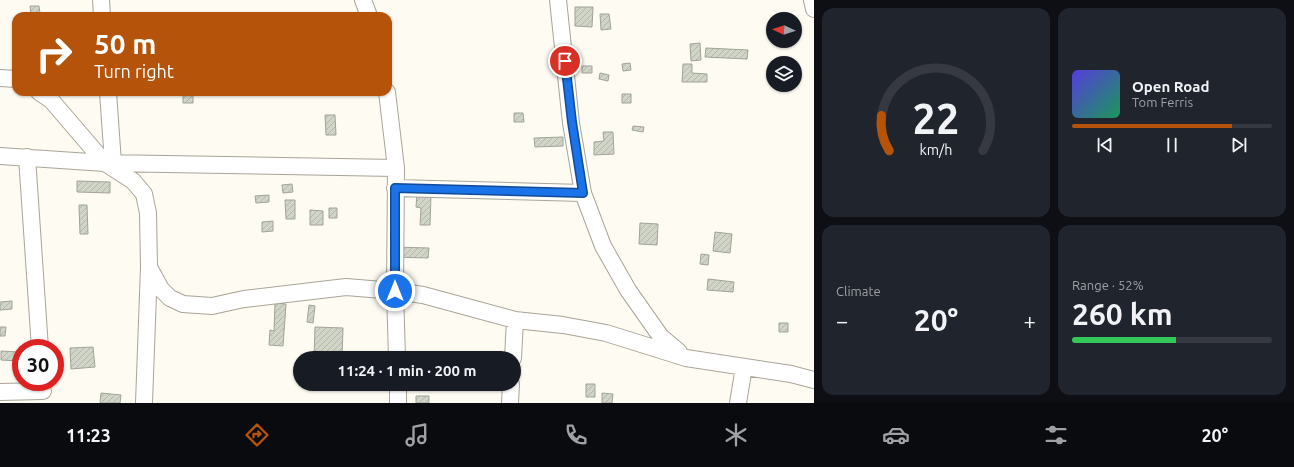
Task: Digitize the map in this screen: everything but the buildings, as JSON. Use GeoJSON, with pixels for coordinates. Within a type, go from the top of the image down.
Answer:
{"type":"FeatureCollection","features":[{"type":"Feature","properties":{"kind":"street"},"geometry":{"type":"LineString","coordinates":[[100,0],[102,12]]}},
{"type":"Feature","properties":{"kind":"street"},"geometry":{"type":"LineString","coordinates":[[363,0],[368,12]]}},
{"type":"Feature","properties":{"kind":"street"},"geometry":{"type":"LineString","coordinates":[[558,0],[572,122],[583,193],[603,246],[628,290],[660,337],[686,358]]}},
{"type":"Feature","properties":{"kind":"street"},"geometry":{"type":"LineString","coordinates":[[812,0],[814,9]]}},
{"type":"Feature","properties":{"kind":"street"},"geometry":{"type":"LineString","coordinates":[[0,78],[12,79]]}},
{"type":"Feature","properties":{"kind":"street"},"geometry":{"type":"LineString","coordinates":[[45,96],[51,100],[109,163],[132,181],[144,194],[148,213],[149,267],[144,403]]}},
{"type":"Feature","properties":{"kind":"street"},"geometry":{"type":"LineString","coordinates":[[108,96],[109,163]]}},
{"type":"Feature","properties":{"kind":"street"},"geometry":{"type":"LineString","coordinates":[[387,96],[396,168],[395,291],[397,351]]}},
{"type":"Feature","properties":{"kind":"street"},"geometry":{"type":"LineString","coordinates":[[0,156],[109,163],[396,168]]}},
{"type":"Feature","properties":{"kind":"street"},"geometry":{"type":"LineString","coordinates":[[27,158],[39,339]]}},
{"type":"Feature","properties":{"kind":"street"},"geometry":{"type":"LineString","coordinates":[[395,188],[583,193]]}},
{"type":"Feature","properties":{"kind":"street"},"geometry":{"type":"LineString","coordinates":[[149,267],[161,289],[170,298],[183,304],[212,306],[244,299],[346,287],[395,291],[423,296],[515,320],[563,325],[606,333],[686,358],[791,374],[814,380]]}},
{"type":"Feature","properties":{"kind":"street"},"geometry":{"type":"LineString","coordinates":[[513,351],[515,320]]}},
{"type":"Feature","properties":{"kind":"street"},"geometry":{"type":"LineString","coordinates":[[738,403],[744,367]]}},
{"type":"Feature","properties":{"kind":"street"},"geometry":{"type":"LineString","coordinates":[[398,391],[398,403]]}},
{"type":"Feature","properties":{"kind":"street"},"geometry":{"type":"LineString","coordinates":[[510,403],[511,391]]}},
{"type":"Feature","properties":{"kind":"street"},"geometry":{"type":"LineString","coordinates":[[0,392],[43,392]]}},
{"type":"Feature","properties":{"kind":"route"},"geometry":{"type":"LineString","coordinates":[[395,291],[395,188],[583,193],[572,122],[565,61]]}}]}
